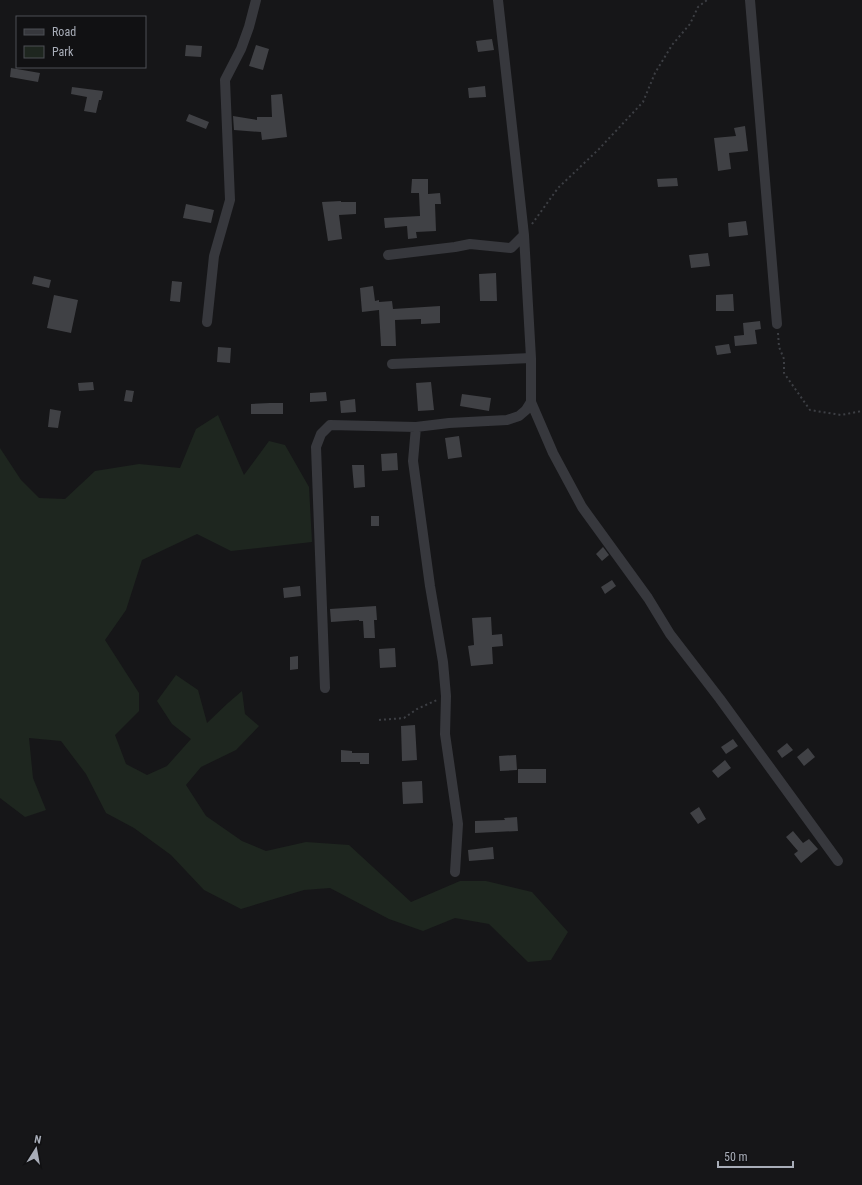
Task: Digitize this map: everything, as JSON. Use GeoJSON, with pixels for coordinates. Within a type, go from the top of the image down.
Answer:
{"type":"FeatureCollection","features":[{"type":"Feature","properties":{"kind":"street"},"geometry":{"type":"LineString","coordinates":[[207,322],[214,256],[230,200],[225,80],[249,27],[256,0]]}},
{"type":"Feature","properties":{"kind":"street"},"geometry":{"type":"LineString","coordinates":[[498,0],[524,235],[531,358],[531,402],[553,453],[582,507],[648,598],[670,634],[720,699],[838,860]]}},
{"type":"Feature","properties":{"kind":"street"},"geometry":{"type":"LineString","coordinates":[[750,0],[777,324]]}},
{"type":"Feature","properties":{"kind":"street"},"geometry":{"type":"LineString","coordinates":[[388,255],[455,248],[470,244],[511,248],[524,235]]}},
{"type":"Feature","properties":{"kind":"street"},"geometry":{"type":"LineString","coordinates":[[392,364],[531,358]]}},
{"type":"Feature","properties":{"kind":"street"},"geometry":{"type":"LineString","coordinates":[[325,688],[316,447],[320,434],[330,425],[416,427],[449,423],[507,420],[519,416],[526,410],[531,402]]}},
{"type":"Feature","properties":{"kind":"street"},"geometry":{"type":"LineString","coordinates":[[416,427],[413,461],[430,586],[443,662],[446,696],[445,734],[458,824],[455,872]]}},
{"type":"Feature","properties":{"kind":"path"},"geometry":{"type":"LineString","coordinates":[[524,235],[558,188],[599,149],[643,102],[655,73],[672,45],[690,24],[698,7],[707,0]]}},
{"type":"Feature","properties":{"kind":"path"},"geometry":{"type":"LineString","coordinates":[[777,324],[779,347],[784,359],[784,373],[810,410],[841,415],[862,411]]}},
{"type":"Feature","properties":{"kind":"path"},"geometry":{"type":"LineString","coordinates":[[379,720],[404,718],[417,709],[446,696]]}},
{"type":"Feature","properties":{"kind":"green space"},"geometry":{"type":"Polygon","coordinates":[[[218,415],[244,475],[269,441],[285,445],[309,487],[312,542],[231,551],[197,534],[142,560],[126,610],[105,640],[139,693],[139,711],[115,735],[126,764],[147,775],[167,766],[191,739],[172,724],[157,701],[176,675],[198,690],[207,723],[242,691],[245,714],[259,726],[236,750],[201,767],[186,785],[206,816],[242,841],[266,851],[306,842],[349,845],[411,902],[460,881],[486,881],[532,892],[568,932],[551,960],[528,962],[489,924],[455,918],[423,931],[389,919],[330,888],[304,890],[241,909],[204,890],[171,855],[134,828],[106,813],[86,774],[61,741],[29,738],[33,778],[46,810],[25,817],[0,798],[0,448],[21,480],[39,498],[65,499],[95,471],[139,464],[180,468],[196,429],[218,415]]]}},
{"type":"Feature","properties":{"kind":"building"},"geometry":{"type":"Polygon","coordinates":[[[492,39],[494,50],[478,52],[476,41],[492,39]]]}},
{"type":"Feature","properties":{"kind":"building"},"geometry":{"type":"Polygon","coordinates":[[[186,45],[202,46],[201,57],[185,56],[186,45]]]}},
{"type":"Feature","properties":{"kind":"building"},"geometry":{"type":"Polygon","coordinates":[[[256,45],[269,49],[263,70],[249,66],[256,45]]]}},
{"type":"Feature","properties":{"kind":"building"},"geometry":{"type":"Polygon","coordinates":[[[11,68],[40,73],[38,82],[10,77],[11,68]]]}},
{"type":"Feature","properties":{"kind":"building"},"geometry":{"type":"Polygon","coordinates":[[[485,86],[486,97],[469,98],[468,88],[485,86]]]}},
{"type":"Feature","properties":{"kind":"building"},"geometry":{"type":"Polygon","coordinates":[[[72,87],[103,91],[96,113],[84,111],[87,97],[71,94],[72,87]]]}},
{"type":"Feature","properties":{"kind":"building"},"geometry":{"type":"Polygon","coordinates":[[[282,94],[287,137],[262,140],[261,132],[234,130],[233,116],[257,120],[257,117],[272,117],[271,95],[282,94]]]}},
{"type":"Feature","properties":{"kind":"building"},"geometry":{"type":"Polygon","coordinates":[[[189,114],[209,122],[206,129],[186,121],[189,114]]]}},
{"type":"Feature","properties":{"kind":"building"},"geometry":{"type":"Polygon","coordinates":[[[745,126],[748,151],[729,153],[731,169],[718,171],[714,138],[736,136],[734,128],[745,126]]]}},
{"type":"Feature","properties":{"kind":"building"},"geometry":{"type":"Polygon","coordinates":[[[677,178],[678,186],[658,187],[657,179],[677,178]]]}},
{"type":"Feature","properties":{"kind":"building"},"geometry":{"type":"Polygon","coordinates":[[[412,179],[428,179],[428,194],[440,193],[441,204],[435,204],[436,231],[416,232],[417,238],[408,239],[407,226],[385,228],[384,218],[420,216],[419,193],[411,193],[412,179]]]}},
{"type":"Feature","properties":{"kind":"building"},"geometry":{"type":"Polygon","coordinates":[[[322,202],[356,202],[356,214],[339,215],[342,239],[328,241],[322,202]]]}},
{"type":"Feature","properties":{"kind":"building"},"geometry":{"type":"Polygon","coordinates":[[[186,204],[214,210],[211,223],[183,218],[186,204]]]}},
{"type":"Feature","properties":{"kind":"building"},"geometry":{"type":"Polygon","coordinates":[[[746,221],[748,235],[729,237],[728,223],[746,221]]]}},
{"type":"Feature","properties":{"kind":"building"},"geometry":{"type":"Polygon","coordinates":[[[708,253],[710,266],[691,268],[689,255],[708,253]]]}},
{"type":"Feature","properties":{"kind":"building"},"geometry":{"type":"Polygon","coordinates":[[[496,273],[497,301],[480,301],[479,274],[496,273]]]}},
{"type":"Feature","properties":{"kind":"building"},"geometry":{"type":"Polygon","coordinates":[[[34,276],[51,280],[49,288],[32,284],[34,276]]]}},
{"type":"Feature","properties":{"kind":"building"},"geometry":{"type":"Polygon","coordinates":[[[172,281],[182,282],[180,302],[170,301],[172,281]]]}},
{"type":"Feature","properties":{"kind":"building"},"geometry":{"type":"Polygon","coordinates":[[[373,286],[375,301],[392,301],[393,309],[440,306],[440,323],[421,324],[421,319],[395,320],[396,346],[381,346],[379,310],[362,312],[360,288],[373,286]]]}},
{"type":"Feature","properties":{"kind":"building"},"geometry":{"type":"Polygon","coordinates":[[[733,294],[734,311],[716,311],[716,295],[733,294]]]}},
{"type":"Feature","properties":{"kind":"building"},"geometry":{"type":"Polygon","coordinates":[[[54,295],[78,300],[71,333],[47,328],[54,295]]]}},
{"type":"Feature","properties":{"kind":"building"},"geometry":{"type":"Polygon","coordinates":[[[760,321],[761,329],[755,330],[757,344],[735,346],[734,336],[744,335],[743,323],[760,321]]]}},
{"type":"Feature","properties":{"kind":"building"},"geometry":{"type":"Polygon","coordinates":[[[729,344],[731,353],[717,355],[715,346],[729,344]]]}},
{"type":"Feature","properties":{"kind":"building"},"geometry":{"type":"Polygon","coordinates":[[[218,347],[231,348],[230,363],[217,362],[218,347]]]}},
{"type":"Feature","properties":{"kind":"building"},"geometry":{"type":"Polygon","coordinates":[[[93,382],[94,390],[79,391],[78,383],[93,382]]]}},
{"type":"Feature","properties":{"kind":"building"},"geometry":{"type":"Polygon","coordinates":[[[431,382],[434,410],[418,411],[416,383],[431,382]]]}},
{"type":"Feature","properties":{"kind":"building"},"geometry":{"type":"Polygon","coordinates":[[[126,390],[134,391],[132,402],[124,401],[126,390]]]}},
{"type":"Feature","properties":{"kind":"building"},"geometry":{"type":"Polygon","coordinates":[[[326,392],[327,401],[310,402],[310,393],[326,392]]]}},
{"type":"Feature","properties":{"kind":"building"},"geometry":{"type":"Polygon","coordinates":[[[462,394],[491,398],[489,411],[460,406],[462,394]]]}},
{"type":"Feature","properties":{"kind":"building"},"geometry":{"type":"Polygon","coordinates":[[[355,399],[356,412],[341,413],[340,401],[355,399]]]}},
{"type":"Feature","properties":{"kind":"building"},"geometry":{"type":"Polygon","coordinates":[[[283,403],[283,414],[251,414],[251,404],[283,403]]]}},
{"type":"Feature","properties":{"kind":"building"},"geometry":{"type":"Polygon","coordinates":[[[50,409],[61,411],[58,428],[48,427],[50,409]]]}},
{"type":"Feature","properties":{"kind":"building"},"geometry":{"type":"Polygon","coordinates":[[[459,436],[462,457],[448,459],[445,438],[459,436]]]}},
{"type":"Feature","properties":{"kind":"building"},"geometry":{"type":"Polygon","coordinates":[[[397,453],[398,470],[382,471],[381,454],[397,453]]]}},
{"type":"Feature","properties":{"kind":"building"},"geometry":{"type":"Polygon","coordinates":[[[352,465],[364,465],[365,487],[354,488],[352,465]]]}},
{"type":"Feature","properties":{"kind":"building"},"geometry":{"type":"Polygon","coordinates":[[[371,516],[379,516],[379,526],[371,526],[371,516]]]}},
{"type":"Feature","properties":{"kind":"building"},"geometry":{"type":"Polygon","coordinates":[[[603,547],[609,555],[602,561],[596,554],[603,547]]]}},
{"type":"Feature","properties":{"kind":"building"},"geometry":{"type":"Polygon","coordinates":[[[612,580],[616,586],[605,594],[601,587],[612,580]]]}},
{"type":"Feature","properties":{"kind":"building"},"geometry":{"type":"Polygon","coordinates":[[[300,586],[301,596],[284,598],[283,588],[300,586]]]}},
{"type":"Feature","properties":{"kind":"building"},"geometry":{"type":"Polygon","coordinates":[[[376,606],[377,620],[374,620],[375,638],[364,638],[363,621],[331,622],[330,609],[376,606]]]}},
{"type":"Feature","properties":{"kind":"building"},"geometry":{"type":"Polygon","coordinates":[[[491,617],[492,635],[502,634],[503,646],[492,647],[493,664],[471,666],[468,646],[474,645],[472,618],[491,617]]]}},
{"type":"Feature","properties":{"kind":"building"},"geometry":{"type":"Polygon","coordinates":[[[395,648],[396,667],[380,668],[379,649],[395,648]]]}},
{"type":"Feature","properties":{"kind":"building"},"geometry":{"type":"Polygon","coordinates":[[[298,656],[298,669],[290,670],[290,657],[298,656]]]}},
{"type":"Feature","properties":{"kind":"building"},"geometry":{"type":"Polygon","coordinates":[[[415,725],[417,760],[402,761],[401,726],[415,725]]]}},
{"type":"Feature","properties":{"kind":"building"},"geometry":{"type":"Polygon","coordinates":[[[733,739],[738,746],[726,754],[721,747],[733,739]]]}},
{"type":"Feature","properties":{"kind":"building"},"geometry":{"type":"Polygon","coordinates":[[[787,743],[793,750],[782,758],[777,751],[787,743]]]}},
{"type":"Feature","properties":{"kind":"building"},"geometry":{"type":"Polygon","coordinates":[[[808,748],[815,757],[804,766],[797,757],[808,748]]]}},
{"type":"Feature","properties":{"kind":"building"},"geometry":{"type":"Polygon","coordinates":[[[341,750],[352,751],[352,753],[369,753],[369,764],[360,764],[360,762],[341,762],[341,750]]]}},
{"type":"Feature","properties":{"kind":"building"},"geometry":{"type":"Polygon","coordinates":[[[516,755],[517,770],[500,771],[499,756],[516,755]]]}},
{"type":"Feature","properties":{"kind":"building"},"geometry":{"type":"Polygon","coordinates":[[[725,760],[731,768],[718,778],[712,771],[725,760]]]}},
{"type":"Feature","properties":{"kind":"building"},"geometry":{"type":"Polygon","coordinates":[[[518,769],[546,769],[546,783],[518,783],[518,769]]]}},
{"type":"Feature","properties":{"kind":"building"},"geometry":{"type":"Polygon","coordinates":[[[422,781],[423,803],[403,804],[402,782],[422,781]]]}},
{"type":"Feature","properties":{"kind":"building"},"geometry":{"type":"Polygon","coordinates":[[[699,807],[706,819],[698,824],[690,813],[699,807]]]}},
{"type":"Feature","properties":{"kind":"building"},"geometry":{"type":"Polygon","coordinates":[[[517,817],[518,831],[475,833],[475,821],[505,820],[504,818],[517,817]]]}},
{"type":"Feature","properties":{"kind":"building"},"geometry":{"type":"Polygon","coordinates":[[[793,831],[803,843],[809,839],[818,849],[801,863],[794,854],[798,851],[786,837],[793,831]]]}},
{"type":"Feature","properties":{"kind":"building"},"geometry":{"type":"Polygon","coordinates":[[[493,847],[494,859],[469,861],[468,850],[493,847]]]}}]}
